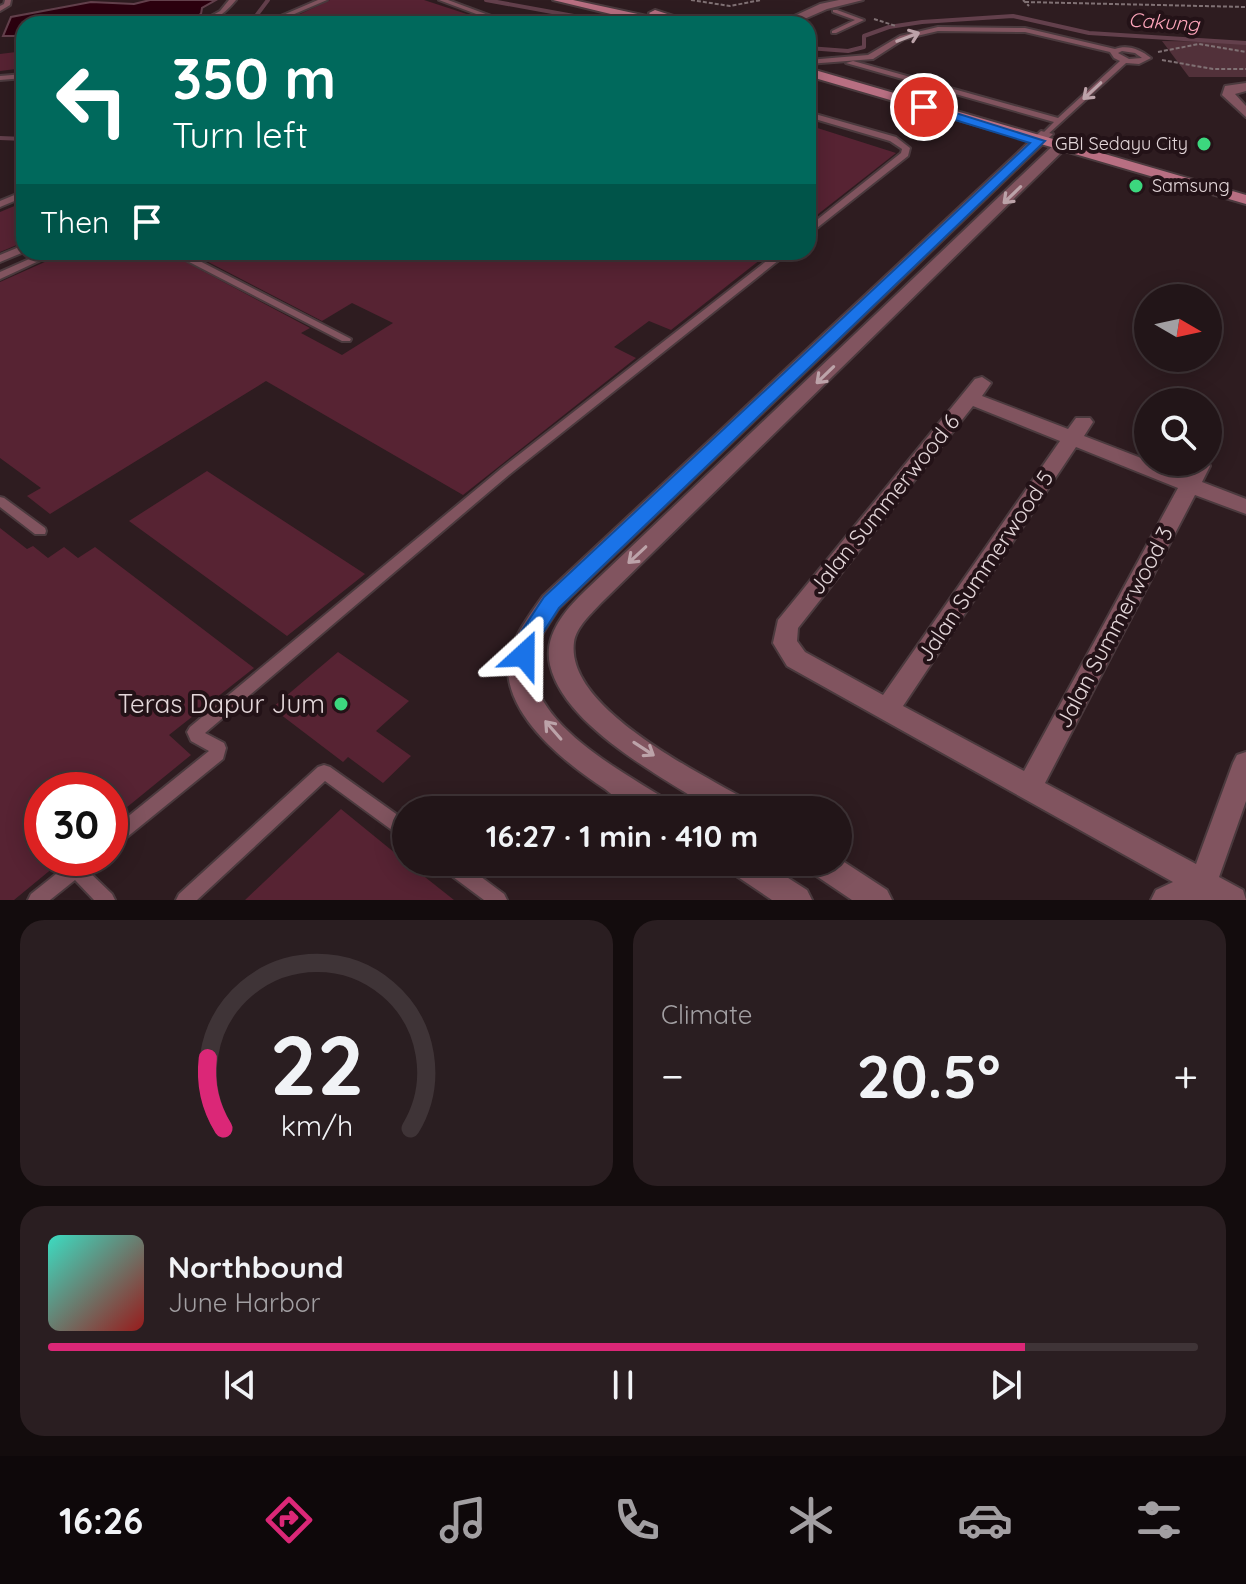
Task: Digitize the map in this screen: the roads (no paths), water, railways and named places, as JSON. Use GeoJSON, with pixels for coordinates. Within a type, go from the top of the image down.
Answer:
{"type":"FeatureCollection","features":[{"type":"Feature","properties":{"kind":"street"},"geometry":{"type":"LineString","coordinates":[[558,0],[631,16]]}},
{"type":"Feature","properties":{"kind":"street"},"geometry":{"type":"LineString","coordinates":[[592,0],[659,16]]}},
{"type":"Feature","properties":{"kind":"street"},"geometry":{"type":"LineString","coordinates":[[801,16],[824,6],[845,3]]}},
{"type":"Feature","properties":{"kind":"street"},"geometry":{"type":"LineString","coordinates":[[816,19],[845,3]]}},
{"type":"Feature","properties":{"kind":"street"},"geometry":{"type":"LineString","coordinates":[[816,66],[1055,137],[1246,200]]}},
{"type":"Feature","properties":{"kind":"street"},"geometry":{"type":"LineString","coordinates":[[816,74],[1246,190]]}},
{"type":"Feature","properties":{"kind":"street"},"geometry":{"type":"LineString","coordinates":[[1246,87],[1229,89],[1228,95],[1246,113]]}},
{"type":"Feature","properties":{"kind":"street"},"geometry":{"type":"LineString","coordinates":[[637,796],[576,756],[534,708],[520,673],[528,638],[551,602],[857,315],[1055,137]]}},
{"type":"Feature","properties":{"kind":"street"},"geometry":{"type":"LineString","coordinates":[[716,796],[600,721],[572,690],[561,664],[562,639],[582,610],[617,574],[879,322],[1055,137]]}},
{"type":"Feature","properties":{"kind":"street"},"geometry":{"type":"LineString","coordinates":[[857,315],[879,322]]}},
{"type":"Feature","properties":{"kind":"street","name":"Jalan Summerwood 6"},"geometry":{"type":"LineString","coordinates":[[887,709],[796,659],[785,643],[786,626],[976,390],[1077,430]]}},
{"type":"Feature","properties":{"kind":"street"},"geometry":{"type":"LineString","coordinates":[[1077,430],[1134,452]]}},
{"type":"Feature","properties":{"kind":"street","name":"Jalan Summerwood 5"},"geometry":{"type":"LineString","coordinates":[[887,709],[1077,430]]}},
{"type":"Feature","properties":{"kind":"street","name":"Jalan Summerwood 3"},"geometry":{"type":"LineString","coordinates":[[1029,788],[1194,476]]}},
{"type":"Feature","properties":{"kind":"street"},"geometry":{"type":"LineString","coordinates":[[1197,476],[1246,507]]}},
{"type":"Feature","properties":{"kind":"street"},"geometry":{"type":"LineString","coordinates":[[887,709],[1205,892],[1233,900]]}},
{"type":"Feature","properties":{"kind":"street"},"geometry":{"type":"LineString","coordinates":[[1205,892],[1246,763]]}},
{"type":"Feature","properties":{"kind":"street"},"geometry":{"type":"LineString","coordinates":[[760,876],[797,900]]}},
{"type":"Feature","properties":{"kind":"street"},"geometry":{"type":"LineString","coordinates":[[840,876],[877,900]]}},
{"type":"Feature","properties":{"kind":"street"},"geometry":{"type":"LineString","coordinates":[[1166,900],[1205,892]]}},
{"type":"Feature","properties":{"kind":"lane"},"geometry":{"type":"LineString","coordinates":[[0,9],[8,1],[21,0]]}},
{"type":"Feature","properties":{"kind":"lane"},"geometry":{"type":"LineString","coordinates":[[215,16],[233,0]]}},
{"type":"Feature","properties":{"kind":"lane"},"geometry":{"type":"LineString","coordinates":[[285,16],[324,0]]}},
{"type":"Feature","properties":{"kind":"lane"},"geometry":{"type":"LineString","coordinates":[[442,0],[487,16]]}},
{"type":"Feature","properties":{"kind":"lane"},"geometry":{"type":"LineString","coordinates":[[834,32],[861,20],[845,3]]}},
{"type":"Feature","properties":{"kind":"lane"},"geometry":{"type":"LineString","coordinates":[[858,65],[912,33],[966,28],[1025,30],[1146,56],[1125,60],[1115,56],[1115,51]]}},
{"type":"Feature","properties":{"kind":"lane"},"geometry":{"type":"LineString","coordinates":[[816,63],[870,57]]}},
{"type":"Feature","properties":{"kind":"lane"},"geometry":{"type":"LineString","coordinates":[[842,61],[1055,137],[1125,60]]}},
{"type":"Feature","properties":{"kind":"lane"},"geometry":{"type":"LineString","coordinates":[[816,116],[893,139],[906,148],[905,154],[816,226]]}},
{"type":"Feature","properties":{"kind":"lane"},"geometry":{"type":"LineString","coordinates":[[0,276],[35,260]]}},
{"type":"Feature","properties":{"kind":"lane"},"geometry":{"type":"LineString","coordinates":[[191,260],[346,339]]}},
{"type":"Feature","properties":{"kind":"lane"},"geometry":{"type":"LineString","coordinates":[[128,826],[217,754],[218,748],[196,736],[195,732],[506,471],[774,260]]}},
{"type":"Feature","properties":{"kind":"lane"},"geometry":{"type":"LineString","coordinates":[[0,501],[40,531]]}},
{"type":"Feature","properties":{"kind":"lane"},"geometry":{"type":"LineString","coordinates":[[185,900],[324,772],[392,821]]}},
{"type":"Feature","properties":{"kind":"lane"},"geometry":{"type":"LineString","coordinates":[[37,900],[67,876]]}},
{"type":"Feature","properties":{"kind":"lane"},"geometry":{"type":"LineString","coordinates":[[90,876],[106,900]]}},
{"type":"Feature","properties":{"kind":"lane"},"geometry":{"type":"LineString","coordinates":[[466,876],[498,900]]}},
{"type":"Feature","properties":{"kind":"waterway","name":"Cakung"},"geometry":{"type":"LineString","coordinates":[[256,16],[268,0]]}},
{"type":"Feature","properties":{"kind":"waterway","name":"Cakung"},"geometry":{"type":"LineString","coordinates":[[486,0],[574,16]]}},
{"type":"Feature","properties":{"kind":"waterway","name":"Cakung"},"geometry":{"type":"LineString","coordinates":[[816,49],[848,51],[864,47],[864,36],[889,27],[1013,16],[1089,33],[1246,43]]}},
{"type":"Feature","properties":{"kind":"waterway","name":"Cakung"},"geometry":{"type":"LineString","coordinates":[[0,138],[16,139]]}},
{"type":"Feature","properties":{"kind":"place","name":"GBI Sedayu City"},"geometry":{"type":"Point","coordinates":[1204,144]}},
{"type":"Feature","properties":{"kind":"place","name":"Samsung"},"geometry":{"type":"Point","coordinates":[1136,186]}},
{"type":"Feature","properties":{"kind":"place","name":"Teras Dapur Jum"},"geometry":{"type":"Point","coordinates":[341,704]}}]}
